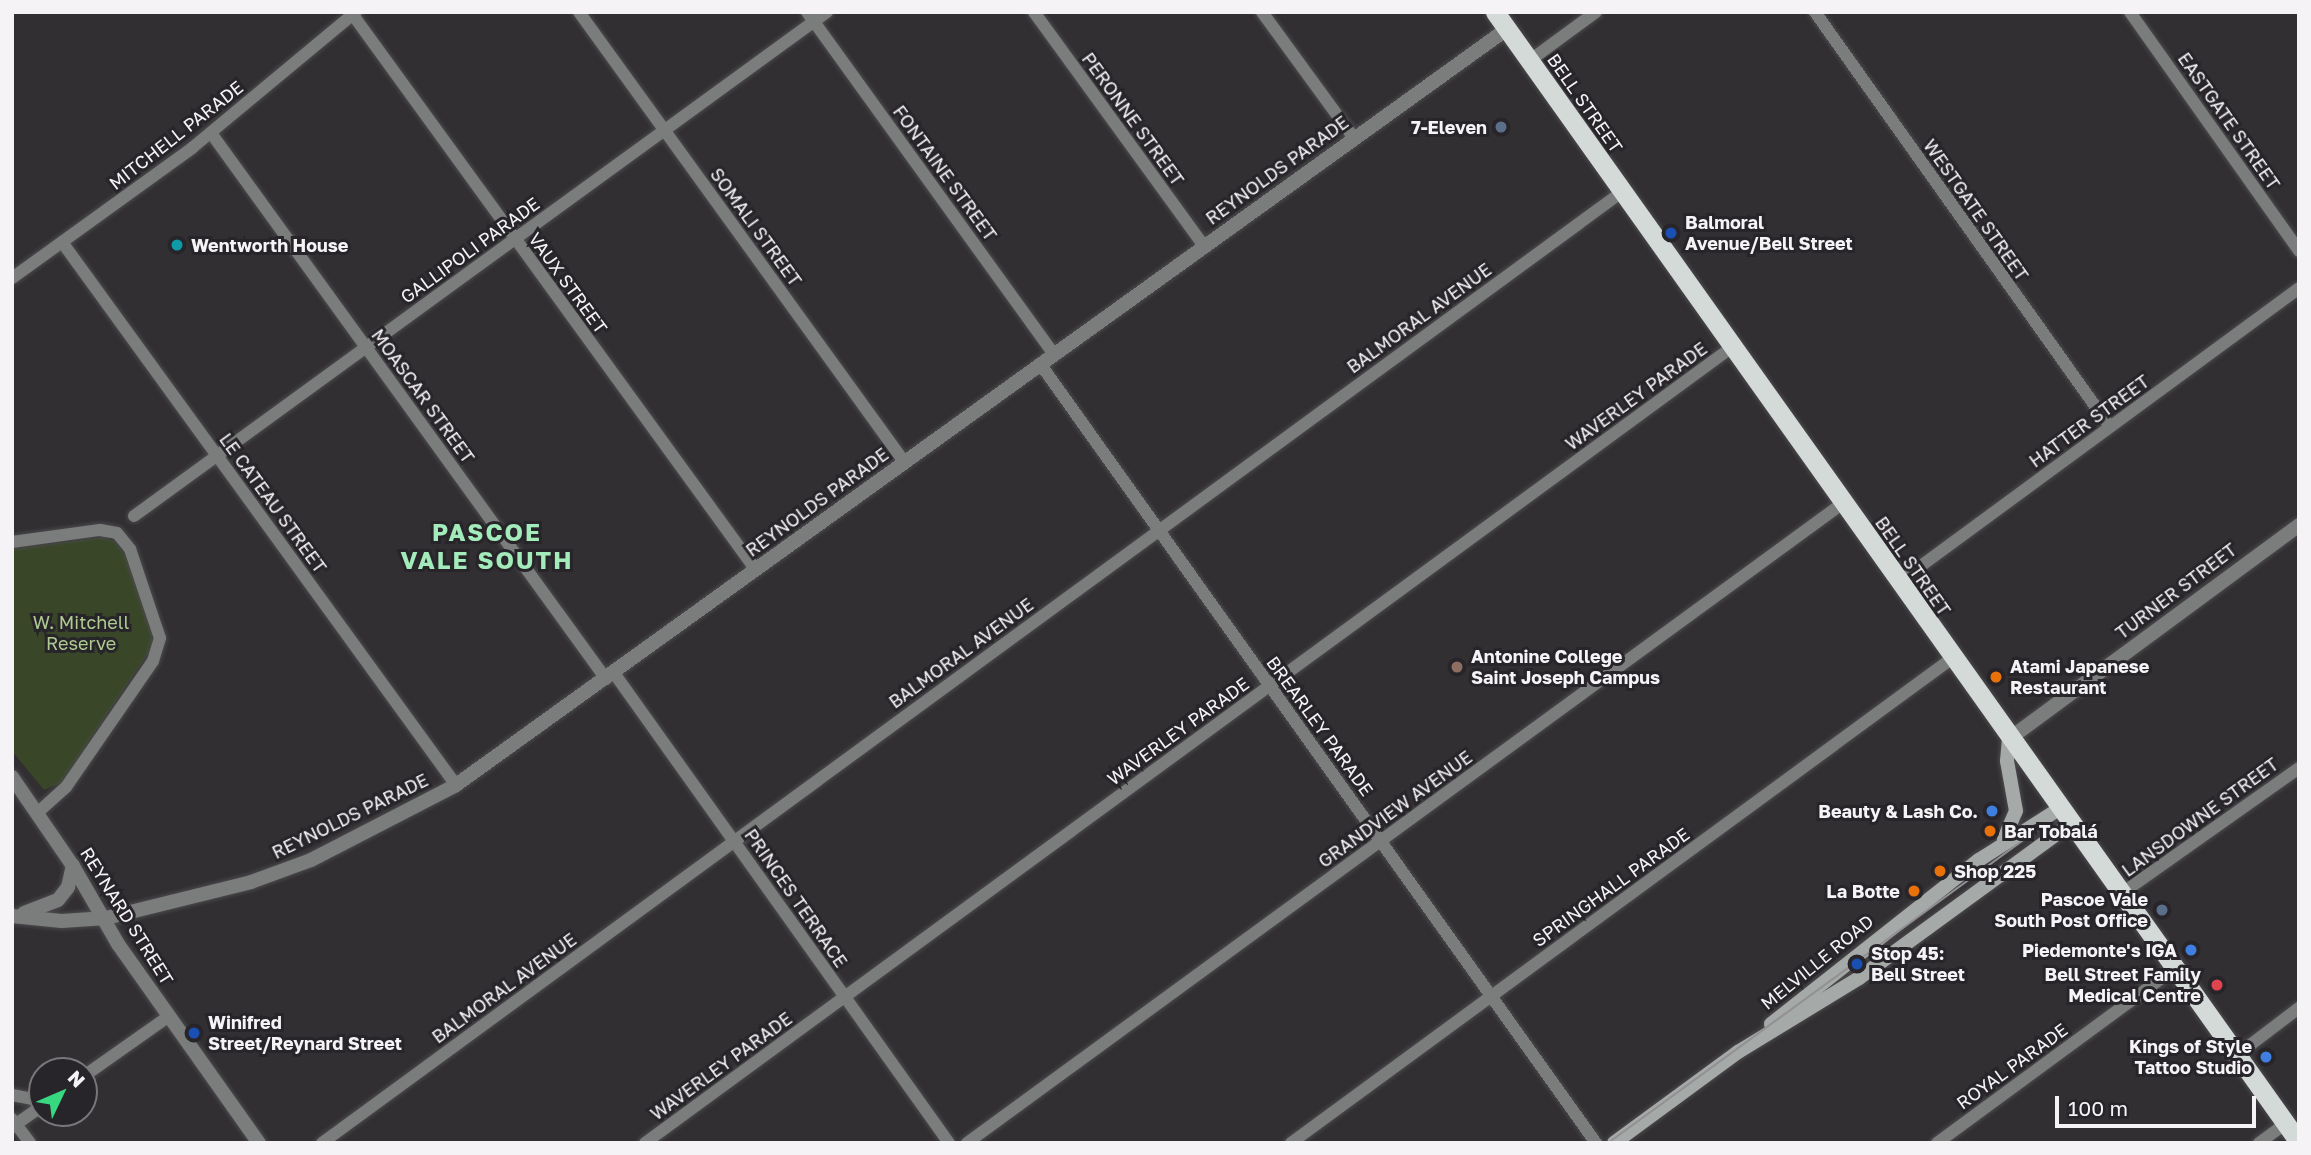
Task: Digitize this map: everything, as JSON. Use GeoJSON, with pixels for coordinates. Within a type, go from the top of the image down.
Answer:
{"type":"FeatureCollection","features":[{"type":"Feature","properties":{"kind":"highway","name":"BELL STREET"},"geometry":{"type":"LineString","coordinates":[[1495,12],[1951,659],[2299,1142]]}},
{"type":"Feature","properties":{"kind":"main road"},"geometry":{"type":"LineString","coordinates":[[1998,845],[2013,825],[2016,811],[2007,761],[2009,739]]}},
{"type":"Feature","properties":{"kind":"main road","name":"MELVILLE ROAD"},"geometry":{"type":"LineString","coordinates":[[1614,1143],[1738,1052],[1847,959],[1998,845],[2065,817]]}},
{"type":"Feature","properties":{"kind":"main road","name":"MELVILLE ROAD"},"geometry":{"type":"LineString","coordinates":[[1738,1052],[1859,978],[2065,817]]}},
{"type":"Feature","properties":{"kind":"street","name":"SOMALI STREET"},"geometry":{"type":"LineString","coordinates":[[579,12],[905,463]]}},
{"type":"Feature","properties":{"kind":"street","name":"GALLIPOLI PARADE"},"geometry":{"type":"LineString","coordinates":[[134,516],[665,130],[810,17],[827,12]]}},
{"type":"Feature","properties":{"kind":"street","name":"PERONNE STREET"},"geometry":{"type":"LineString","coordinates":[[1034,12],[1204,246]]}},
{"type":"Feature","properties":{"kind":"street"},"geometry":{"type":"LineString","coordinates":[[1262,12],[1354,138]]}},
{"type":"Feature","properties":{"kind":"street"},"geometry":{"type":"LineString","coordinates":[[1529,61],[1595,12]]}},
{"type":"Feature","properties":{"kind":"street","name":"WESTGATE STREET"},"geometry":{"type":"LineString","coordinates":[[1815,12],[2110,427]]}},
{"type":"Feature","properties":{"kind":"street","name":"EASTGATE STREET"},"geometry":{"type":"LineString","coordinates":[[2130,12],[2299,251]]}},
{"type":"Feature","properties":{"kind":"street","name":"MITCHELL PARADE"},"geometry":{"type":"LineString","coordinates":[[12,278],[211,133],[354,14]]}},
{"type":"Feature","properties":{"kind":"street","name":"VAUX STREET"},"geometry":{"type":"LineString","coordinates":[[354,14],[756,570]]}},
{"type":"Feature","properties":{"kind":"street","name":"FONTAINE STREET"},"geometry":{"type":"LineString","coordinates":[[810,17],[1054,355]]}},
{"type":"Feature","properties":{"kind":"street","name":"REYNOLDS PARADE"},"geometry":{"type":"LineString","coordinates":[[12,916],[62,921],[106,918],[281,872],[456,785],[1507,29]]}},
{"type":"Feature","properties":{"kind":"street","name":"MOASCAR STREET"},"geometry":{"type":"LineString","coordinates":[[211,133],[610,676]]}},
{"type":"Feature","properties":{"kind":"street","name":"BALMORAL AVENUE"},"geometry":{"type":"LineString","coordinates":[[322,1143],[1622,192]]}},
{"type":"Feature","properties":{"kind":"street","name":"LE CATEAU STREET"},"geometry":{"type":"LineString","coordinates":[[62,242],[456,785]]}},
{"type":"Feature","properties":{"kind":"street","name":"HATTER STREET"},"geometry":{"type":"LineString","coordinates":[[1899,582],[2299,288]]}},
{"type":"Feature","properties":{"kind":"street","name":"WAVERLEY PARADE"},"geometry":{"type":"LineString","coordinates":[[645,1143],[1732,347]]}},
{"type":"Feature","properties":{"kind":"street","name":"BREARLEY PARADE"},"geometry":{"type":"LineString","coordinates":[[1041,365],[1596,1143]]}},
{"type":"Feature","properties":{"kind":"street","name":"GRANDVIEW AVENUE"},"geometry":{"type":"LineString","coordinates":[[967,1143],[1843,503]]}},
{"type":"Feature","properties":{"kind":"street","name":"TURNER STREET"},"geometry":{"type":"LineString","coordinates":[[2009,739],[2299,525]]}},
{"type":"Feature","properties":{"kind":"street"},"geometry":{"type":"LineString","coordinates":[[12,542],[100,530],[117,533],[130,549],[159,630],[159,646],[66,787],[37,813]]}},
{"type":"Feature","properties":{"kind":"street","name":"SPRINGHALL PARADE"},"geometry":{"type":"LineString","coordinates":[[1291,1143],[1951,659]]}},
{"type":"Feature","properties":{"kind":"street","name":"PRINCES TERRACE"},"geometry":{"type":"LineString","coordinates":[[610,676],[734,841],[949,1143]]}},
{"type":"Feature","properties":{"kind":"street","name":"LANSDOWNE STREET"},"geometry":{"type":"LineString","coordinates":[[2122,894],[2299,768]]}},
{"type":"Feature","properties":{"kind":"street","name":"REYNARD STREET"},"geometry":{"type":"LineString","coordinates":[[12,777],[73,866],[106,918],[118,944],[259,1143]]}},
{"type":"Feature","properties":{"kind":"street"},"geometry":{"type":"LineString","coordinates":[[12,916],[58,900],[68,887],[73,866]]}},
{"type":"Feature","properties":{"kind":"street","name":"ROYAL PARADE"},"geometry":{"type":"LineString","coordinates":[[1937,1143],[2175,968]]}},
{"type":"Feature","properties":{"kind":"street"},"geometry":{"type":"LineString","coordinates":[[2236,1055],[2299,1008]]}},
{"type":"Feature","properties":{"kind":"street"},"geometry":{"type":"LineString","coordinates":[[98,1066],[169,1016]]}},
{"type":"Feature","properties":{"kind":"street"},"geometry":{"type":"LineString","coordinates":[[14,1123],[30,1143]]}},
{"type":"Feature","properties":{"kind":"street"},"geometry":{"type":"LineString","coordinates":[[2259,1143],[2292,1129]]}},
{"type":"Feature","properties":{"kind":"green space","name":"W. Mitchell Reserve"},"geometry":{"type":"Polygon","coordinates":[[[103,537],[116,542],[126,557],[152,629],[153,646],[61,783],[44,790],[12,751],[12,549],[103,537]]]}},
{"type":"Feature","properties":{"kind":"tram line"},"geometry":{"type":"LineString","coordinates":[[1608,1143],[2033,833]]}},
{"type":"Feature","properties":{"kind":"place","name":"7-Eleven"},"geometry":{"type":"Point","coordinates":[1501,127]}},
{"type":"Feature","properties":{"kind":"place","name":"Balmoral Avenue/Bell Street"},"geometry":{"type":"Point","coordinates":[1671,233]}},
{"type":"Feature","properties":{"kind":"place","name":"Wentworth House"},"geometry":{"type":"Point","coordinates":[177,245]}},
{"type":"Feature","properties":{"kind":"place","name":"Antonine College Saint Joseph Campus"},"geometry":{"type":"Point","coordinates":[1457,667]}},
{"type":"Feature","properties":{"kind":"place","name":"Atami Japanese Restaurant"},"geometry":{"type":"Point","coordinates":[1996,677]}},
{"type":"Feature","properties":{"kind":"place","name":"Beauty & Lash Co."},"geometry":{"type":"Point","coordinates":[1992,811]}},
{"type":"Feature","properties":{"kind":"place","name":"Bar Tobalá"},"geometry":{"type":"Point","coordinates":[1990,831]}},
{"type":"Feature","properties":{"kind":"place","name":"Shop 225"},"geometry":{"type":"Point","coordinates":[1940,871]}},
{"type":"Feature","properties":{"kind":"place","name":"La Botte"},"geometry":{"type":"Point","coordinates":[1914,891]}},
{"type":"Feature","properties":{"kind":"place","name":"Pascoe Vale South Post Office"},"geometry":{"type":"Point","coordinates":[2162,910]}},
{"type":"Feature","properties":{"kind":"place","name":"Piedemonte's IGA"},"geometry":{"type":"Point","coordinates":[2191,950]}},
{"type":"Feature","properties":{"kind":"place","name":"Stop 45: Bell Street"},"geometry":{"type":"Point","coordinates":[1857,964]}},
{"type":"Feature","properties":{"kind":"place","name":"Bell Street Family Medical Centre"},"geometry":{"type":"Point","coordinates":[2217,985]}},
{"type":"Feature","properties":{"kind":"place","name":"Winifred Street/Reynard Street"},"geometry":{"type":"Point","coordinates":[194,1033]}},
{"type":"Feature","properties":{"kind":"place","name":"Kings of Style Tattoo Studio"},"geometry":{"type":"Point","coordinates":[2266,1057]}},
{"type":"Feature","properties":{"kind":"district","name":"PASCOE VALE SOUTH"},"geometry":{"type":"Point","coordinates":[487,546]}}]}
